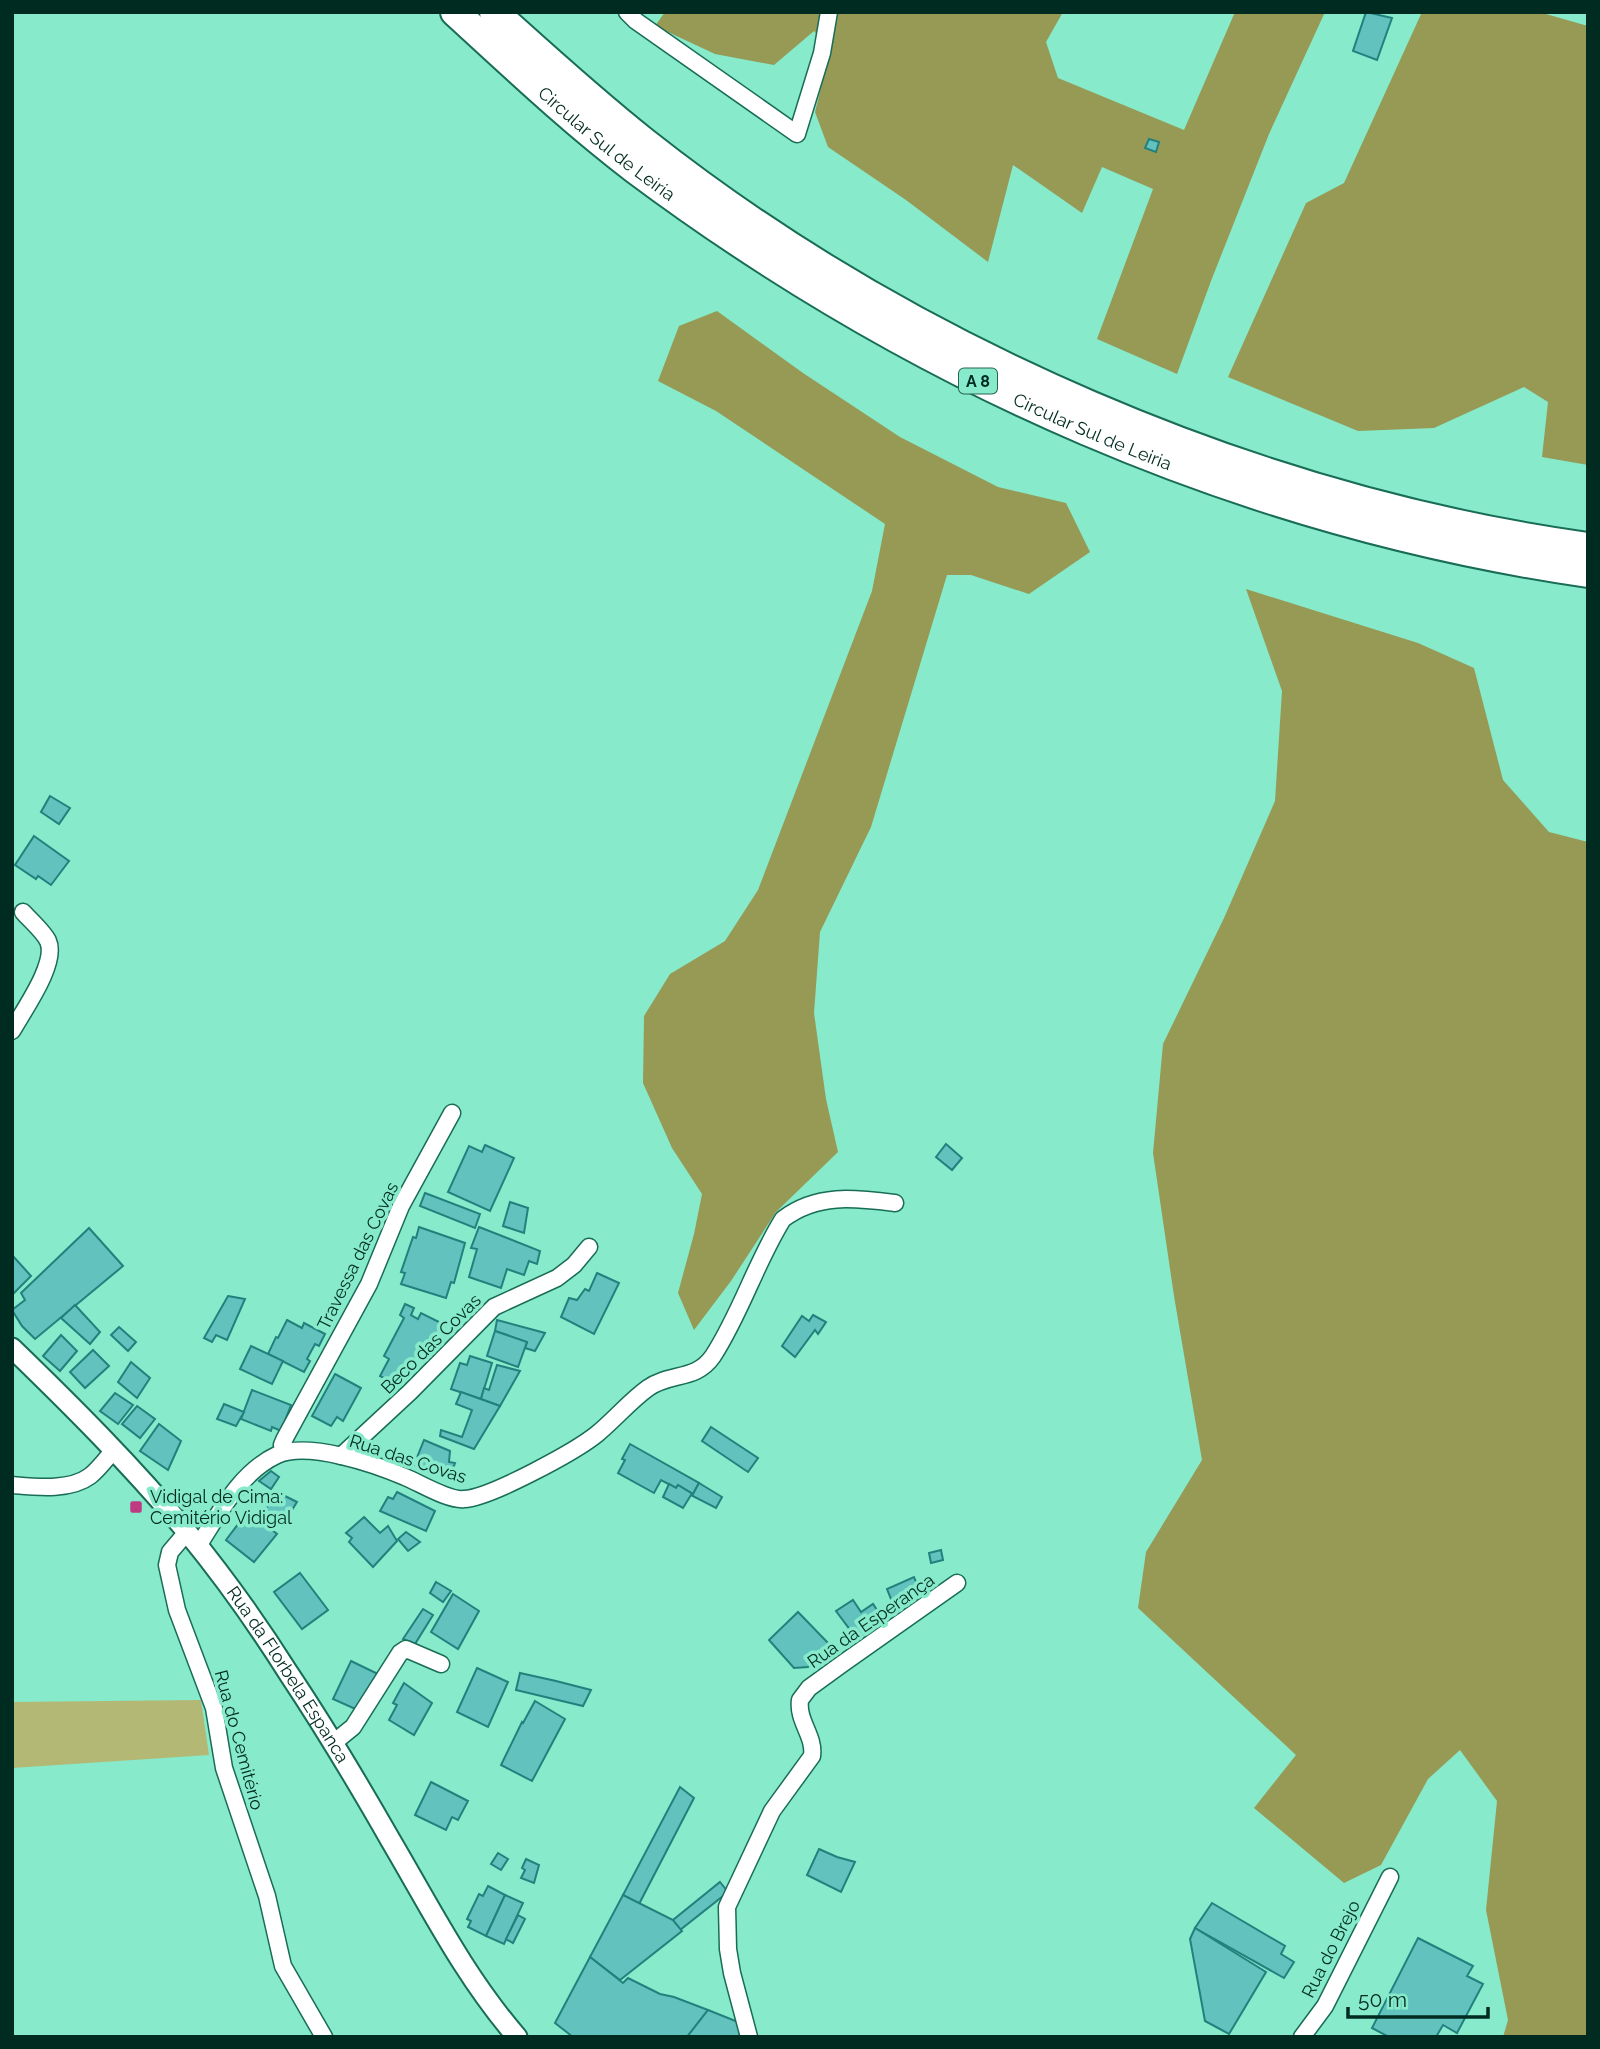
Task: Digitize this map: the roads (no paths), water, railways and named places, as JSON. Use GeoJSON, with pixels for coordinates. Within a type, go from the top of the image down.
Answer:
{"type":"FeatureCollection","features":[{"type":"Feature","properties":{"kind":"highway","name":"Circular Sul de Leiria"},"geometry":{"type":"LineString","coordinates":[[455,12],[587,130],[716,227],[807,288],[964,375],[1142,454],[1288,506],[1481,555],[1588,573]]}},
{"type":"Feature","properties":{"kind":"highway","name":"Circular Sul de Leiria"},"geometry":{"type":"LineString","coordinates":[[494,12],[645,143],[752,220],[843,279],[973,351],[1056,391],[1167,437],[1280,477],[1479,528],[1588,547]]}},
{"type":"Feature","properties":{"kind":"street"},"geometry":{"type":"LineString","coordinates":[[627,12],[647,29],[797,134],[822,53],[829,12]]}},
{"type":"Feature","properties":{"kind":"street"},"geometry":{"type":"LineString","coordinates":[[12,1031],[38,986],[51,954],[46,936],[23,912]]}},
{"type":"Feature","properties":{"kind":"street","name":"Travessa das Covas"},"geometry":{"type":"LineString","coordinates":[[285,1452],[282,1445],[285,1438],[369,1284],[401,1206],[452,1113]]}},
{"type":"Feature","properties":{"kind":"street","name":"Rua das Covas"},"geometry":{"type":"LineString","coordinates":[[285,1452],[341,1456],[377,1466],[437,1492],[463,1500],[486,1493],[526,1476],[596,1435],[648,1388],[667,1378],[691,1375],[712,1357],[783,1219],[798,1208],[824,1200],[856,1198],[895,1203]]}},
{"type":"Feature","properties":{"kind":"street","name":"Beco das Covas"},"geometry":{"type":"LineString","coordinates":[[341,1456],[417,1385],[494,1307],[557,1278],[574,1265],[589,1247]]}},
{"type":"Feature","properties":{"kind":"street","name":"Rua da Florbela Espanca"},"geometry":{"type":"LineString","coordinates":[[12,1348],[80,1415],[192,1539],[270,1645],[466,1969],[489,2005],[517,2037]]}},
{"type":"Feature","properties":{"kind":"street"},"geometry":{"type":"LineString","coordinates":[[12,1485],[52,1486],[77,1483],[94,1473],[113,1451]]}},
{"type":"Feature","properties":{"kind":"street"},"geometry":{"type":"LineString","coordinates":[[192,1539],[250,1474],[263,1463],[285,1452]]}},
{"type":"Feature","properties":{"kind":"street","name":"Rua do Cemitério"},"geometry":{"type":"LineString","coordinates":[[192,1539],[170,1552],[167,1565],[177,1610],[214,1708],[224,1768],[267,1896],[283,1966],[324,2037]]}},
{"type":"Feature","properties":{"kind":"street","name":"Rua da Esperança"},"geometry":{"type":"LineString","coordinates":[[749,2037],[732,1973],[728,1949],[727,1907],[772,1811],[812,1756],[813,1749],[801,1718],[800,1700],[809,1688],[957,1584]]}},
{"type":"Feature","properties":{"kind":"street"},"geometry":{"type":"LineString","coordinates":[[332,1744],[353,1727],[400,1653],[406,1649],[442,1664]]}},
{"type":"Feature","properties":{"kind":"street","name":"Rua do Brejo"},"geometry":{"type":"LineString","coordinates":[[1302,2037],[1325,2006],[1390,1877]]}},
{"type":"Feature","properties":{"kind":"place","name":"Vidigal de Cima: Cemitério Vidigal"},"geometry":{"type":"Point","coordinates":[136,1507]}}]}
